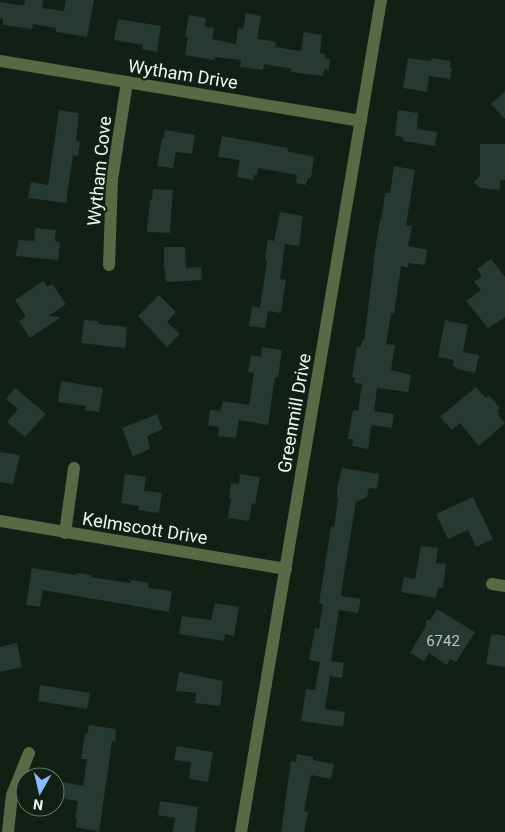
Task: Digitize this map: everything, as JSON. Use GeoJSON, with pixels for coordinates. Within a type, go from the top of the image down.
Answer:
{"type":"FeatureCollection","features":[{"type":"Feature","properties":{"kind":"street","name":"Greenmill Drive"},"geometry":{"type":"LineString","coordinates":[[241,832],[380,0]]}},
{"type":"Feature","properties":{"kind":"street","name":"Wytham Drive"},"geometry":{"type":"LineString","coordinates":[[0,61],[361,121]]}},
{"type":"Feature","properties":{"kind":"street","name":"Wytham Cove"},"geometry":{"type":"LineString","coordinates":[[109,265],[112,180],[127,82]]}},
{"type":"Feature","properties":{"kind":"street"},"geometry":{"type":"LineString","coordinates":[[65,533],[74,468]]}},
{"type":"Feature","properties":{"kind":"street","name":"Kelmscott Drive"},"geometry":{"type":"LineString","coordinates":[[0,521],[286,569]]}},
{"type":"Feature","properties":{"kind":"street"},"geometry":{"type":"LineString","coordinates":[[492,584],[505,586]]}},
{"type":"Feature","properties":{"kind":"street"},"geometry":{"type":"LineString","coordinates":[[8,832],[12,795],[29,753]]}},
{"type":"Feature","properties":{"kind":"building"},"geometry":{"type":"Polygon","coordinates":[[[25,0],[43,0],[42,8],[64,11],[66,0],[94,0],[87,37],[56,32],[56,28],[33,24],[32,29],[3,25],[3,19],[0,18],[0,2],[24,5],[25,0]]]}},
{"type":"Feature","properties":{"kind":"building"},"geometry":{"type":"Polygon","coordinates":[[[246,13],[261,16],[257,39],[272,41],[276,43],[275,47],[301,51],[304,32],[322,35],[320,53],[325,54],[325,58],[330,59],[329,70],[324,69],[323,76],[291,72],[292,69],[264,64],[263,70],[240,67],[241,60],[215,57],[214,60],[185,55],[188,37],[185,37],[189,15],[206,18],[205,27],[214,28],[212,39],[236,44],[238,28],[243,29],[246,13]]]}},
{"type":"Feature","properties":{"kind":"building"},"geometry":{"type":"Polygon","coordinates":[[[118,19],[161,26],[157,52],[142,49],[143,45],[114,40],[118,19]]]}},
{"type":"Feature","properties":{"kind":"building"},"geometry":{"type":"Polygon","coordinates":[[[408,58],[431,61],[432,58],[450,61],[450,68],[452,68],[450,79],[429,76],[427,92],[403,88],[408,58]]]}},
{"type":"Feature","properties":{"kind":"building"},"geometry":{"type":"Polygon","coordinates":[[[505,91],[505,119],[491,104],[505,91]]]}},
{"type":"Feature","properties":{"kind":"building"},"geometry":{"type":"Polygon","coordinates":[[[59,110],[79,113],[76,141],[80,142],[78,156],[73,155],[66,203],[28,198],[31,182],[48,185],[59,110]]]}},
{"type":"Feature","properties":{"kind":"building"},"geometry":{"type":"Polygon","coordinates":[[[398,110],[418,113],[417,129],[437,132],[435,146],[403,141],[403,137],[395,136],[398,110]]]}},
{"type":"Feature","properties":{"kind":"building"},"geometry":{"type":"Polygon","coordinates":[[[165,130],[195,135],[192,154],[176,152],[173,168],[157,166],[165,130]]]}},
{"type":"Feature","properties":{"kind":"building"},"geometry":{"type":"Polygon","coordinates":[[[222,136],[288,148],[287,151],[314,157],[311,178],[308,178],[306,185],[296,183],[297,175],[258,168],[257,175],[254,175],[253,180],[237,177],[240,160],[218,157],[222,136]]]}},
{"type":"Feature","properties":{"kind":"building"},"geometry":{"type":"Polygon","coordinates":[[[480,144],[505,144],[505,180],[500,180],[500,190],[480,188],[474,182],[480,176],[480,144]]]}},
{"type":"Feature","properties":{"kind":"building"},"geometry":{"type":"Polygon","coordinates":[[[394,166],[415,170],[406,225],[412,226],[408,246],[427,250],[425,265],[408,263],[408,268],[401,266],[394,314],[391,313],[386,344],[395,345],[391,370],[411,375],[408,392],[377,388],[374,411],[394,414],[392,428],[373,425],[371,427],[368,449],[352,446],[353,439],[348,439],[353,410],[358,411],[362,384],[354,383],[355,378],[352,377],[357,347],[361,347],[362,340],[364,341],[380,220],[385,193],[390,193],[394,166]]]}},
{"type":"Feature","properties":{"kind":"building"},"geometry":{"type":"Polygon","coordinates":[[[153,189],[173,190],[170,233],[147,232],[153,189]]]}},
{"type":"Feature","properties":{"kind":"building"},"geometry":{"type":"Polygon","coordinates":[[[280,212],[303,216],[299,246],[285,244],[280,279],[286,280],[281,313],[268,311],[265,328],[249,326],[252,306],[260,308],[268,240],[274,241],[280,212]]]}},
{"type":"Feature","properties":{"kind":"building"},"geometry":{"type":"Polygon","coordinates":[[[35,228],[56,230],[55,241],[60,242],[58,260],[16,256],[18,240],[34,241],[35,228]]]}},
{"type":"Feature","properties":{"kind":"building"},"geometry":{"type":"Polygon","coordinates":[[[164,247],[185,247],[186,268],[201,267],[202,280],[166,282],[164,247]]]}},
{"type":"Feature","properties":{"kind":"building"},"geometry":{"type":"Polygon","coordinates":[[[491,259],[505,277],[505,317],[488,328],[466,301],[481,290],[474,282],[482,276],[477,269],[491,259]]]}},
{"type":"Feature","properties":{"kind":"building"},"geometry":{"type":"Polygon","coordinates":[[[43,281],[47,287],[52,284],[66,304],[49,316],[61,317],[30,338],[19,321],[26,316],[15,300],[43,281]]]}},
{"type":"Feature","properties":{"kind":"building"},"geometry":{"type":"Polygon","coordinates":[[[159,295],[176,312],[167,322],[180,334],[167,347],[138,316],[159,295]]]}},
{"type":"Feature","properties":{"kind":"building"},"geometry":{"type":"Polygon","coordinates":[[[84,320],[98,321],[98,324],[127,327],[125,348],[81,343],[84,320]]]}},
{"type":"Feature","properties":{"kind":"building"},"geometry":{"type":"Polygon","coordinates":[[[445,320],[468,325],[463,352],[479,355],[475,373],[457,369],[457,367],[453,366],[454,360],[438,357],[445,320]]]}},
{"type":"Feature","properties":{"kind":"building"},"geometry":{"type":"Polygon","coordinates":[[[262,347],[282,350],[278,377],[275,377],[268,425],[239,420],[236,438],[218,436],[219,427],[208,425],[210,410],[220,411],[223,401],[249,405],[254,373],[248,372],[251,355],[261,357],[262,347]]]}},
{"type":"Feature","properties":{"kind":"building"},"geometry":{"type":"Polygon","coordinates":[[[61,381],[103,388],[99,412],[85,410],[86,406],[58,402],[61,381]]]}},
{"type":"Feature","properties":{"kind":"building"},"geometry":{"type":"Polygon","coordinates":[[[476,387],[486,398],[489,395],[500,408],[497,411],[498,415],[505,423],[479,446],[460,423],[452,430],[440,417],[476,387]]]}},
{"type":"Feature","properties":{"kind":"building"},"geometry":{"type":"Polygon","coordinates":[[[15,388],[46,414],[25,437],[7,422],[18,409],[6,399],[15,388]]]}},
{"type":"Feature","properties":{"kind":"building"},"geometry":{"type":"Polygon","coordinates":[[[157,414],[163,429],[147,436],[150,449],[133,456],[122,428],[157,414]]]}},
{"type":"Feature","properties":{"kind":"building"},"geometry":{"type":"Polygon","coordinates":[[[0,452],[20,455],[13,484],[0,482],[0,452]]]}},
{"type":"Feature","properties":{"kind":"building"},"geometry":{"type":"Polygon","coordinates":[[[342,468],[379,474],[377,489],[369,488],[367,497],[356,502],[341,596],[361,599],[358,613],[339,610],[331,661],[344,663],[342,678],[330,676],[325,709],[345,712],[343,727],[301,721],[306,689],[315,690],[320,662],[309,660],[315,628],[319,629],[323,604],[319,603],[331,527],[334,527],[338,499],[337,488],[342,468]]]}},
{"type":"Feature","properties":{"kind":"building"},"geometry":{"type":"Polygon","coordinates":[[[125,474],[146,477],[144,491],[162,493],[159,513],[138,510],[139,506],[121,503],[125,474]]]}},
{"type":"Feature","properties":{"kind":"building"},"geometry":{"type":"Polygon","coordinates":[[[240,474],[260,477],[255,504],[252,503],[249,521],[228,518],[231,483],[239,484],[240,474]]]}},
{"type":"Feature","properties":{"kind":"building"},"geometry":{"type":"Polygon","coordinates":[[[473,497],[493,539],[476,547],[468,530],[448,539],[436,514],[473,497]]]}},
{"type":"Feature","properties":{"kind":"building"},"geometry":{"type":"Polygon","coordinates":[[[421,546],[438,548],[436,563],[446,564],[443,588],[438,588],[436,598],[401,592],[404,577],[415,579],[421,546]]]}},
{"type":"Feature","properties":{"kind":"building"},"geometry":{"type":"Polygon","coordinates":[[[32,568],[76,575],[77,573],[91,575],[91,577],[130,583],[131,580],[149,583],[148,588],[172,591],[169,612],[43,590],[40,607],[26,605],[32,568]]]}},
{"type":"Feature","properties":{"kind":"building"},"geometry":{"type":"Polygon","coordinates":[[[215,603],[239,607],[234,636],[225,634],[224,641],[179,634],[182,616],[211,620],[215,603]]]}},
{"type":"Feature","properties":{"kind":"building"},"geometry":{"type":"Polygon","coordinates":[[[437,609],[475,632],[456,662],[450,659],[447,665],[429,653],[424,661],[410,653],[426,626],[426,620],[430,620],[437,609]]]}},
{"type":"Feature","properties":{"kind":"building"},"geometry":{"type":"Polygon","coordinates":[[[491,635],[505,636],[505,667],[486,664],[491,635]]]}},
{"type":"Feature","properties":{"kind":"building"},"geometry":{"type":"Polygon","coordinates":[[[17,643],[22,667],[0,672],[0,647],[17,643]]]}},
{"type":"Feature","properties":{"kind":"building"},"geometry":{"type":"Polygon","coordinates":[[[179,672],[223,681],[220,706],[195,703],[196,693],[176,691],[179,672]]]}},
{"type":"Feature","properties":{"kind":"building"},"geometry":{"type":"Polygon","coordinates":[[[40,685],[90,693],[87,709],[38,701],[40,685]]]}},
{"type":"Feature","properties":{"kind":"building"},"geometry":{"type":"Polygon","coordinates":[[[89,725],[116,729],[115,741],[112,741],[99,832],[76,827],[77,819],[75,819],[78,801],[65,799],[65,783],[83,786],[87,759],[81,759],[85,734],[87,734],[89,725]]]}},
{"type":"Feature","properties":{"kind":"building"},"geometry":{"type":"Polygon","coordinates":[[[177,746],[213,752],[208,782],[189,779],[191,762],[174,760],[177,746]]]}},
{"type":"Feature","properties":{"kind":"building"},"geometry":{"type":"Polygon","coordinates":[[[297,754],[313,757],[313,760],[334,764],[331,779],[311,775],[304,811],[308,812],[304,832],[281,832],[291,761],[296,762],[297,754]]]}},
{"type":"Feature","properties":{"kind":"building"},"geometry":{"type":"Polygon","coordinates":[[[160,801],[198,807],[195,832],[173,832],[175,818],[158,815],[160,801]]]}}]}
